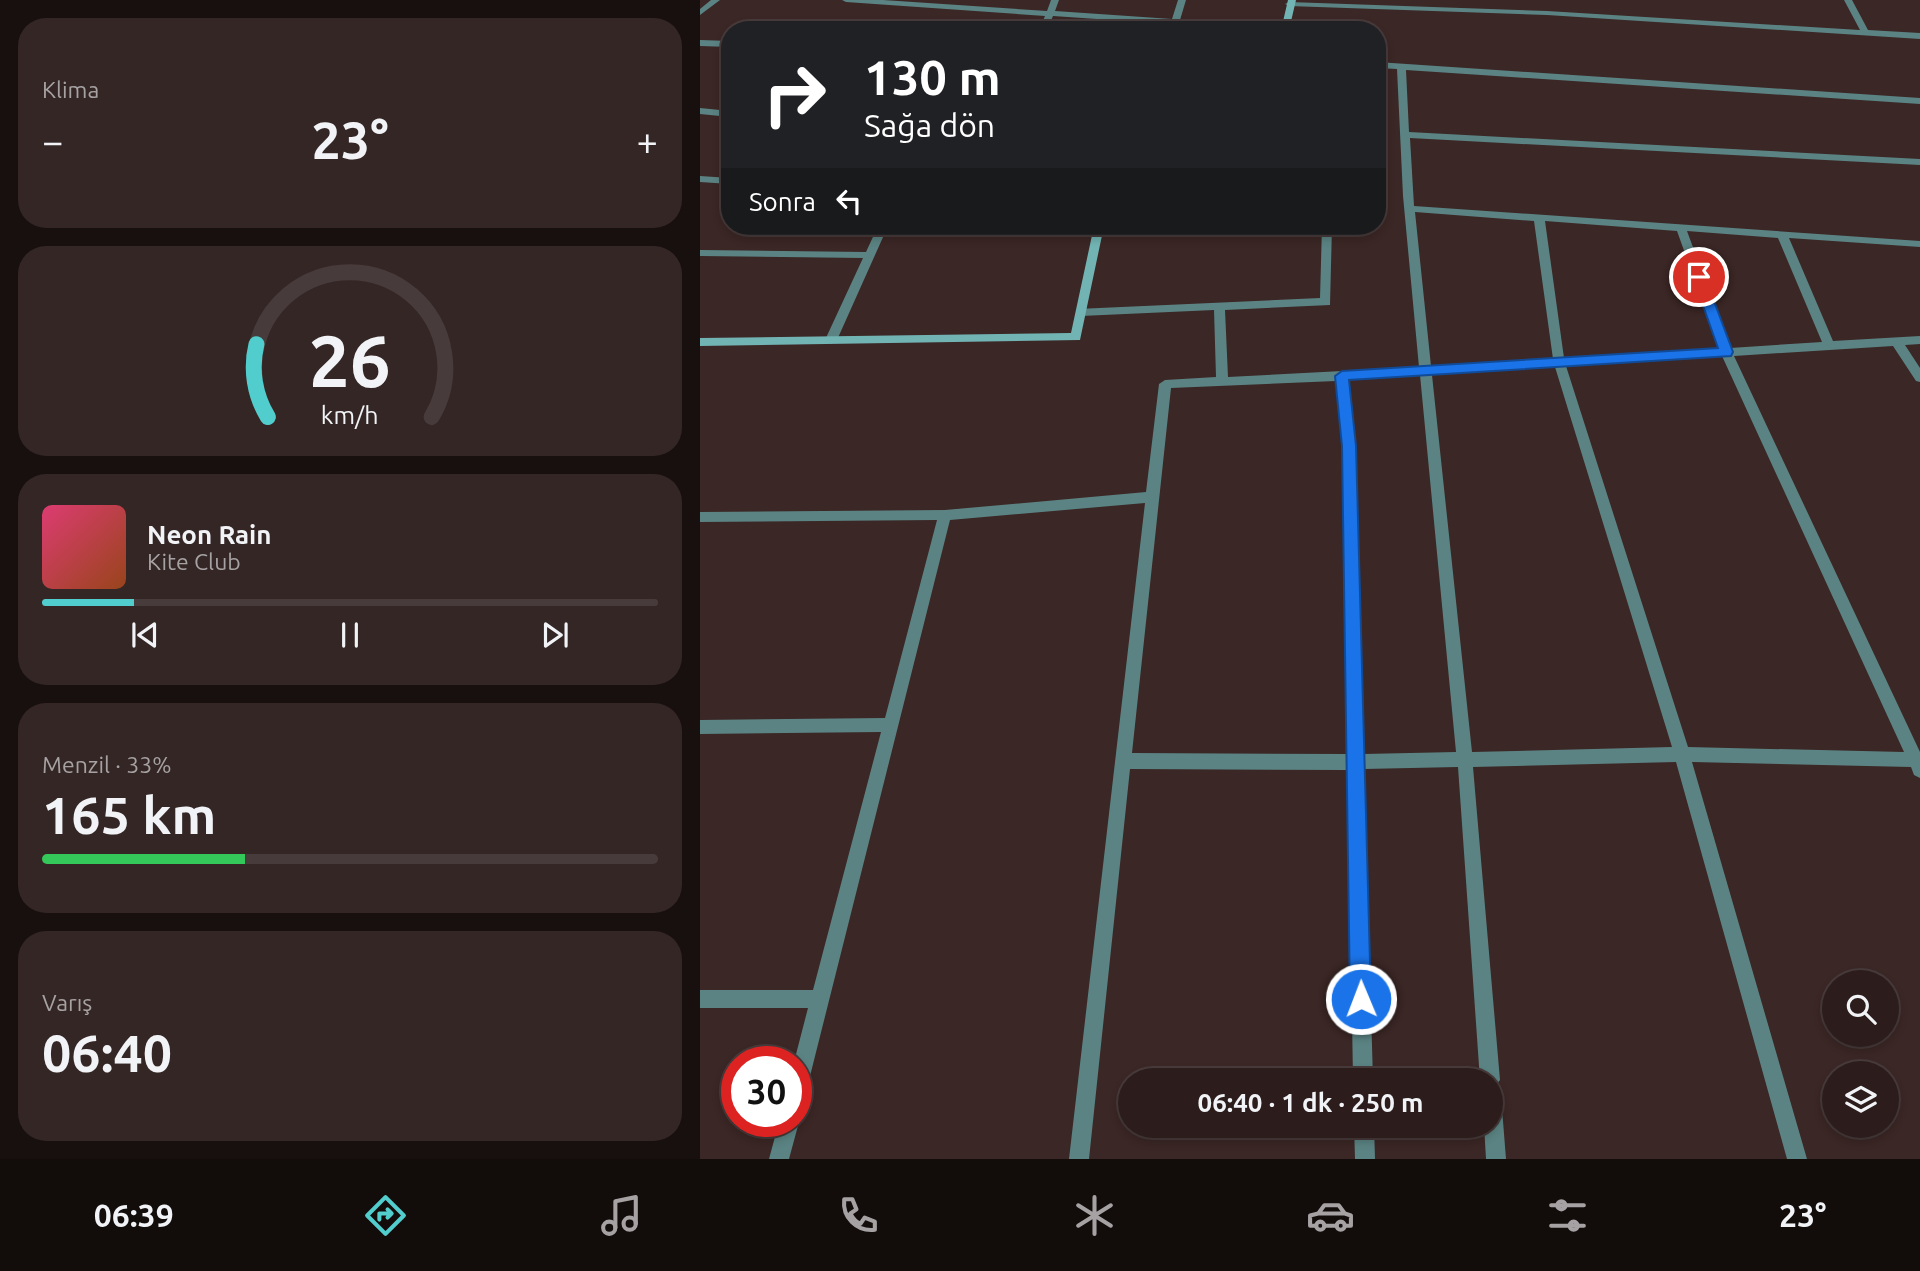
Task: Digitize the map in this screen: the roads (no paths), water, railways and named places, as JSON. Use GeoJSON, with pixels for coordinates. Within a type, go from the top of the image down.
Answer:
{"type":"FeatureCollection","features":[{"type":"Feature","properties":{"kind":"main road"},"geometry":{"type":"LineString","coordinates":[[1286,21],[1290,2]]}},
{"type":"Feature","properties":{"kind":"main road"},"geometry":{"type":"LineString","coordinates":[[700,342],[1076,337],[1097,235]]}},
{"type":"Feature","properties":{"kind":"street"},"geometry":{"type":"LineString","coordinates":[[700,13],[716,0]]}},
{"type":"Feature","properties":{"kind":"street"},"geometry":{"type":"LineString","coordinates":[[846,0],[1122,21]]}},
{"type":"Feature","properties":{"kind":"street"},"geometry":{"type":"LineString","coordinates":[[1046,21],[1055,0]]}},
{"type":"Feature","properties":{"kind":"street"},"geometry":{"type":"LineString","coordinates":[[1176,21],[1182,0]]}},
{"type":"Feature","properties":{"kind":"street"},"geometry":{"type":"LineString","coordinates":[[1547,0],[1548,13]]}},
{"type":"Feature","properties":{"kind":"street"},"geometry":{"type":"LineString","coordinates":[[1849,0],[1865,32]]}},
{"type":"Feature","properties":{"kind":"street"},"geometry":{"type":"LineString","coordinates":[[1290,2],[1548,13],[1920,36]]}},
{"type":"Feature","properties":{"kind":"street"},"geometry":{"type":"LineString","coordinates":[[700,43],[721,44]]}},
{"type":"Feature","properties":{"kind":"street"},"geometry":{"type":"LineString","coordinates":[[1386,65],[1920,101]]}},
{"type":"Feature","properties":{"kind":"street"},"geometry":{"type":"LineString","coordinates":[[1402,65],[1410,209],[1465,760],[1489,1068]]}},
{"type":"Feature","properties":{"kind":"street"},"geometry":{"type":"LineString","coordinates":[[700,111],[721,113]]}},
{"type":"Feature","properties":{"kind":"street"},"geometry":{"type":"LineString","coordinates":[[1405,135],[1920,162]]}},
{"type":"Feature","properties":{"kind":"street"},"geometry":{"type":"LineString","coordinates":[[700,178],[721,180]]}},
{"type":"Feature","properties":{"kind":"street"},"geometry":{"type":"LineString","coordinates":[[1410,209],[1920,244]]}},
{"type":"Feature","properties":{"kind":"street"},"geometry":{"type":"LineString","coordinates":[[1539,218],[1559,362],[1682,754],[1797,1159]]}},
{"type":"Feature","properties":{"kind":"street"},"geometry":{"type":"LineString","coordinates":[[1124,761],[1355,762],[1682,754],[1918,763],[1726,352],[1681,228]]}},
{"type":"Feature","properties":{"kind":"street"},"geometry":{"type":"LineString","coordinates":[[1782,234],[1829,346]]}},
{"type":"Feature","properties":{"kind":"street"},"geometry":{"type":"LineString","coordinates":[[831,340],[879,235]]}},
{"type":"Feature","properties":{"kind":"street"},"geometry":{"type":"LineString","coordinates":[[1081,312],[1326,302],[1327,235]]}},
{"type":"Feature","properties":{"kind":"street"},"geometry":{"type":"LineString","coordinates":[[700,253],[870,255]]}},
{"type":"Feature","properties":{"kind":"street"},"geometry":{"type":"LineString","coordinates":[[1219,306],[1222,381]]}},
{"type":"Feature","properties":{"kind":"street"},"geometry":{"type":"LineString","coordinates":[[1079,1159],[1165,384],[1920,341]]}},
{"type":"Feature","properties":{"kind":"street"},"geometry":{"type":"LineString","coordinates":[[1897,342],[1920,377]]}},
{"type":"Feature","properties":{"kind":"street"},"geometry":{"type":"LineString","coordinates":[[1342,376],[1349,446],[1363,1068]]}},
{"type":"Feature","properties":{"kind":"street"},"geometry":{"type":"LineString","coordinates":[[700,517],[945,515],[1153,497]]}},
{"type":"Feature","properties":{"kind":"street"},"geometry":{"type":"LineString","coordinates":[[808,1046],[945,515]]}},
{"type":"Feature","properties":{"kind":"street"},"geometry":{"type":"LineString","coordinates":[[700,727],[891,725]]}},
{"type":"Feature","properties":{"kind":"street"},"geometry":{"type":"LineString","coordinates":[[700,999],[820,999]]}},
{"type":"Feature","properties":{"kind":"street"},"geometry":{"type":"LineString","coordinates":[[779,1159],[785,1137]]}},
{"type":"Feature","properties":{"kind":"street"},"geometry":{"type":"LineString","coordinates":[[1364,1138],[1364,1159]]}},
{"type":"Feature","properties":{"kind":"street"},"geometry":{"type":"LineString","coordinates":[[1494,1138],[1496,1159]]}}]}
